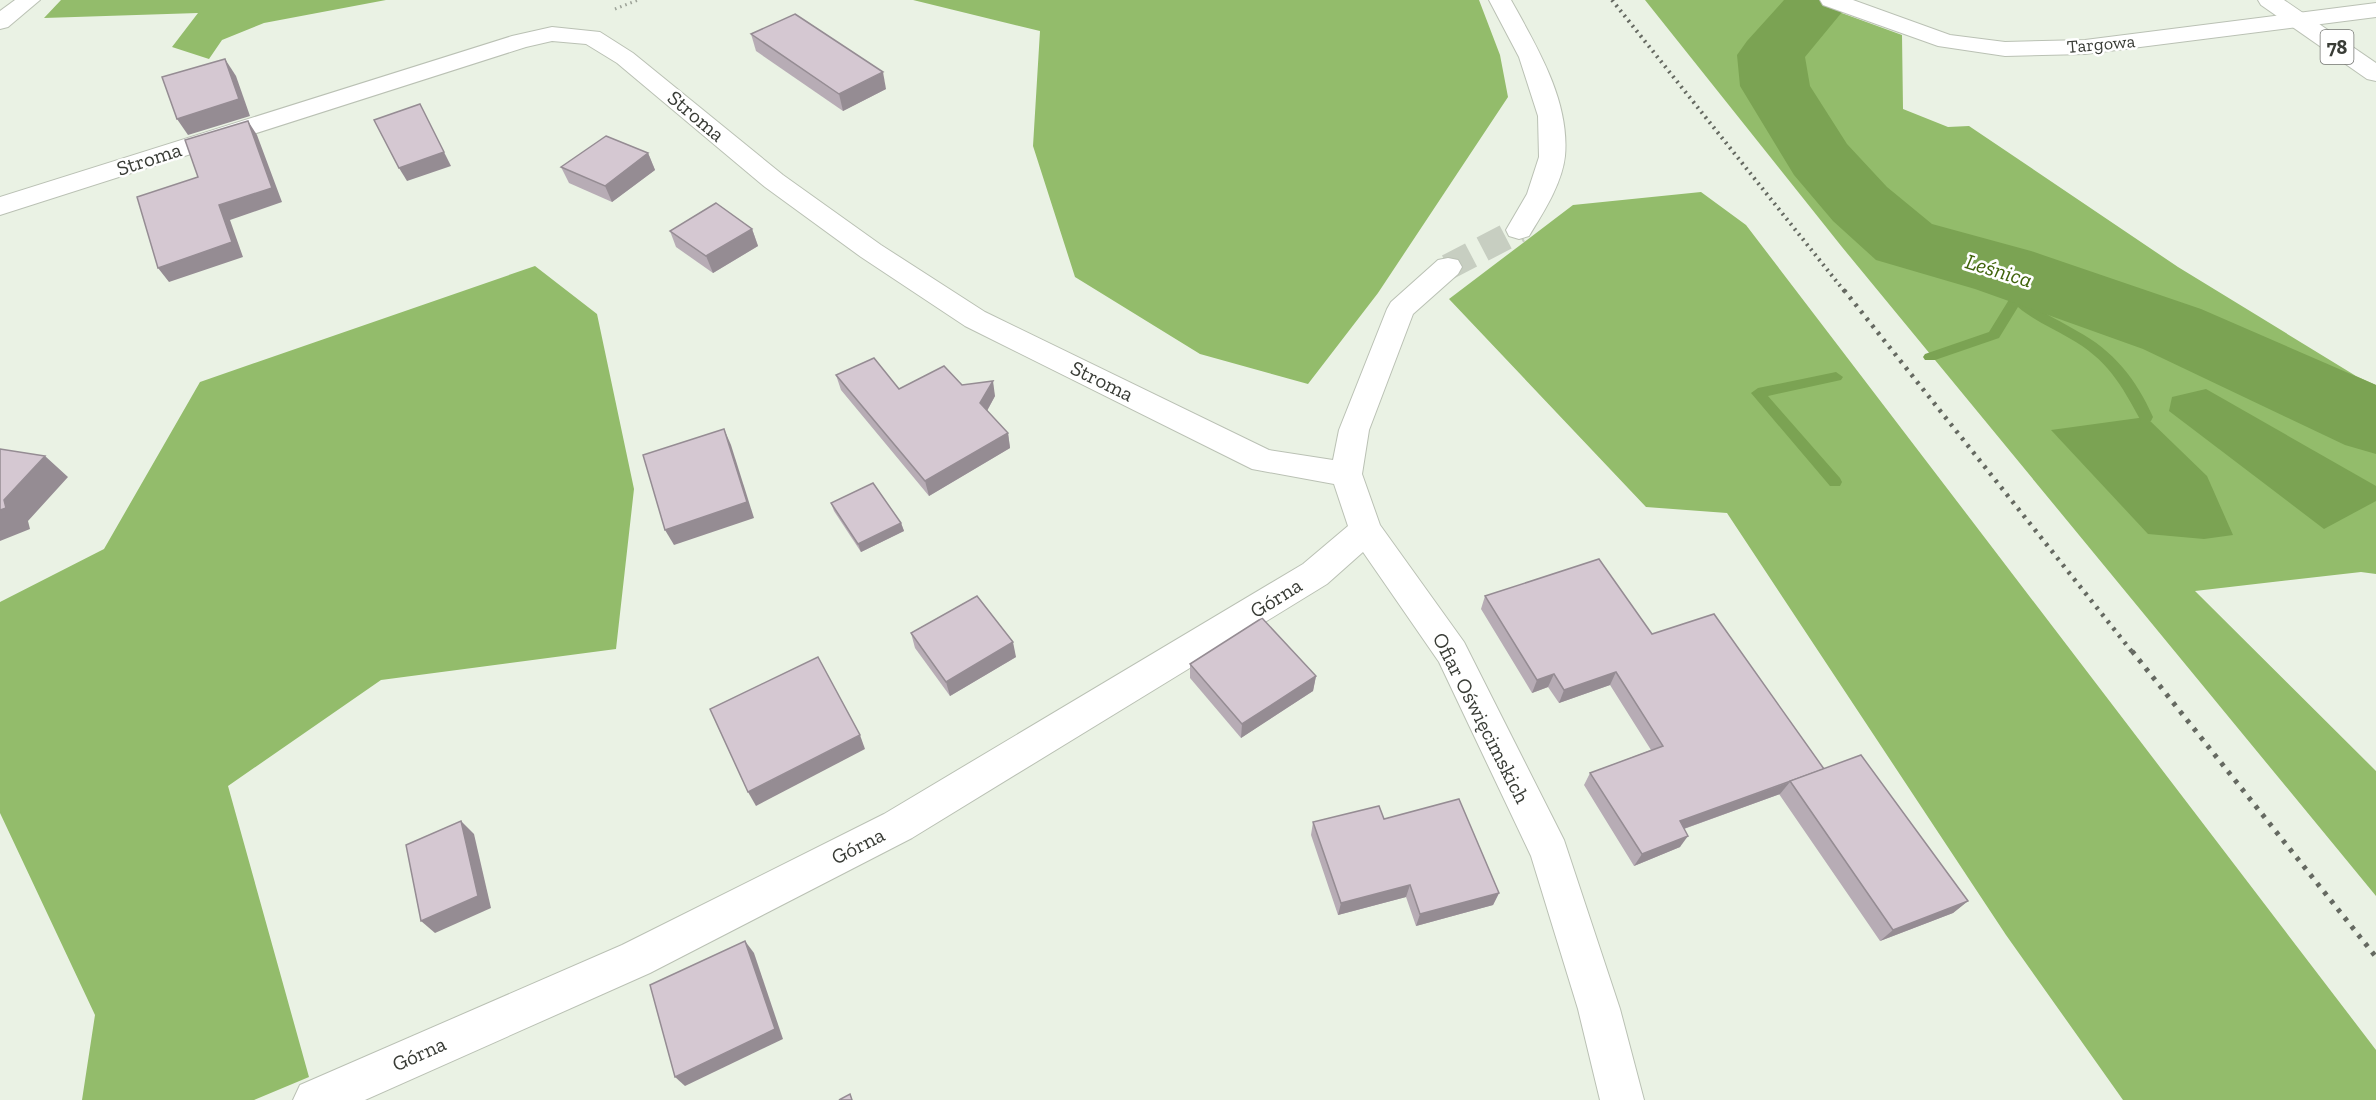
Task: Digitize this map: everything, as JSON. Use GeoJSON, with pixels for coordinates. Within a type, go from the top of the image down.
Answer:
{"type":"FeatureCollection","features":[{"type":"Feature","properties":{"kind":"street"},"geometry":{"type":"LineString","coordinates":[[0,22],[29,0]]}},
{"type":"Feature","properties":{"kind":"street"},"geometry":{"type":"LineString","coordinates":[[1500,0],[1531,57],[1550,116],[1552,157],[1540,194],[1519,230]]}},
{"type":"Feature","properties":{"kind":"street","name":"Targowa"},"geometry":{"type":"LineString","coordinates":[[1832,0],[1946,41],[2005,49],[2085,47],[2376,10]]}},
{"type":"Feature","properties":{"kind":"street","name":"78"},"geometry":{"type":"LineString","coordinates":[[2269,0],[2376,74]]}},
{"type":"Feature","properties":{"kind":"street","name":"Stroma"},"geometry":{"type":"LineString","coordinates":[[0,206],[520,41],[552,34],[592,37],[625,58],[774,181],[871,251],[975,319],[1263,461],[1346,474]]}},
{"type":"Feature","properties":{"kind":"street","name":"Ofiar Oświęcimskich"},"geometry":{"type":"LineString","coordinates":[[1448,267],[1401,309],[1354,430],[1346,474],[1366,530],[1452,652],[1550,853],[1599,1009],[1622,1100]]}},
{"type":"Feature","properties":{"kind":"street","name":"Górna"},"geometry":{"type":"LineString","coordinates":[[315,1100],[636,959],[898,826],[1315,574],[1366,530]]}},
{"type":"Feature","properties":{"kind":"shaded area"},"geometry":{"type":"Polygon","coordinates":[[[61,0],[386,0],[264,23],[222,40],[209,59],[172,47],[198,13],[44,18],[61,0]]]}},
{"type":"Feature","properties":{"kind":"shaded area"},"geometry":{"type":"Polygon","coordinates":[[[913,0],[1479,0],[1500,55],[1508,97],[1378,293],[1308,384],[1200,354],[1075,277],[1033,146],[1040,31],[913,0]]]}},
{"type":"Feature","properties":{"kind":"shaded area"},"geometry":{"type":"Polygon","coordinates":[[[1645,0],[1806,0],[1902,35],[1903,109],[1948,127],[1969,126],[2178,267],[2356,376],[2376,385],[2376,574],[2361,572],[2195,591],[2376,771],[2376,896],[1842,247],[1645,0]]]}},
{"type":"Feature","properties":{"kind":"shaded area"},"geometry":{"type":"Polygon","coordinates":[[[1701,192],[1746,225],[2376,1050],[2376,1100],[2123,1100],[2006,935],[1727,513],[1646,507],[1449,299],[1573,205],[1701,192]]]}},
{"type":"Feature","properties":{"kind":"shaded area"},"geometry":{"type":"Polygon","coordinates":[[[535,266],[597,314],[634,489],[616,649],[381,680],[228,786],[309,1077],[254,1100],[82,1100],[95,1015],[0,813],[0,602],[104,549],[200,382],[535,266]]]}},
{"type":"Feature","properties":{"kind":"shaded area"},"geometry":{"type":"Polygon","coordinates":[[[2206,389],[2376,486],[2376,501],[2324,529],[2169,411],[2172,397],[2206,389]]]}},
{"type":"Feature","properties":{"kind":"shaded area"},"geometry":{"type":"Polygon","coordinates":[[[2146,417],[2207,476],[2233,535],[2204,539],[2148,534],[2051,430],[2146,417]]]}},
{"type":"Feature","properties":{"kind":"building"},"geometry":{"type":"Polygon","coordinates":[[[795,14],[883,72],[839,94],[751,34],[795,14]]]}},
{"type":"Feature","properties":{"kind":"building"},"geometry":{"type":"Polygon","coordinates":[[[225,59],[239,99],[177,119],[162,77],[225,59]]]}},
{"type":"Feature","properties":{"kind":"building"},"geometry":{"type":"Polygon","coordinates":[[[420,104],[444,152],[399,168],[374,120],[420,104]]]}},
{"type":"Feature","properties":{"kind":"building"},"geometry":{"type":"Polygon","coordinates":[[[248,121],[272,188],[219,205],[232,242],[158,268],[137,197],[198,177],[185,140],[248,121]]]}},
{"type":"Feature","properties":{"kind":"building"},"geometry":{"type":"Polygon","coordinates":[[[606,136],[648,153],[605,186],[561,167],[606,136]]]}},
{"type":"Feature","properties":{"kind":"building"},"geometry":{"type":"Polygon","coordinates":[[[716,203],[752,229],[706,256],[670,231],[716,203]]]}},
{"type":"Feature","properties":{"kind":"building"},"geometry":{"type":"Polygon","coordinates":[[[874,358],[899,389],[944,366],[962,385],[993,381],[980,403],[1008,433],[925,481],[836,375],[874,358]]]}},
{"type":"Feature","properties":{"kind":"building"},"geometry":{"type":"Polygon","coordinates":[[[724,429],[747,502],[665,530],[643,455],[724,429]]]}},
{"type":"Feature","properties":{"kind":"building"},"geometry":{"type":"Polygon","coordinates":[[[0,449],[45,456],[4,500],[6,508],[0,510],[0,449]]]}},
{"type":"Feature","properties":{"kind":"building"},"geometry":{"type":"Polygon","coordinates":[[[873,483],[901,523],[858,544],[831,503],[873,483]]]}},
{"type":"Feature","properties":{"kind":"building"},"geometry":{"type":"Polygon","coordinates":[[[1599,559],[1652,634],[1714,614],[1824,769],[1680,821],[1688,836],[1642,854],[1590,773],[1663,746],[1616,672],[1564,690],[1554,674],[1537,680],[1485,596],[1599,559]]]}},
{"type":"Feature","properties":{"kind":"building"},"geometry":{"type":"Polygon","coordinates":[[[977,596],[1013,642],[946,682],[911,633],[977,596]]]}},
{"type":"Feature","properties":{"kind":"building"},"geometry":{"type":"Polygon","coordinates":[[[1262,618],[1316,676],[1242,724],[1190,664],[1262,618]]]}},
{"type":"Feature","properties":{"kind":"building"},"geometry":{"type":"Polygon","coordinates":[[[818,657],[860,735],[748,792],[710,709],[818,657]]]}},
{"type":"Feature","properties":{"kind":"building"},"geometry":{"type":"Polygon","coordinates":[[[1861,755],[1968,901],[1893,930],[1790,781],[1861,755]]]}},
{"type":"Feature","properties":{"kind":"building"},"geometry":{"type":"Polygon","coordinates":[[[1459,799],[1499,893],[1420,914],[1410,885],[1341,903],[1313,822],[1379,806],[1384,819],[1459,799]]]}},
{"type":"Feature","properties":{"kind":"building"},"geometry":{"type":"Polygon","coordinates":[[[461,821],[478,896],[421,921],[406,845],[461,821]]]}},
{"type":"Feature","properties":{"kind":"building"},"geometry":{"type":"Polygon","coordinates":[[[745,941],[775,1029],[675,1077],[650,985],[745,941]]]}},
{"type":"Feature","properties":{"kind":"building"},"geometry":{"type":"Polygon","coordinates":[[[850,1094],[852,1100],[839,1100],[850,1094]]]}},
{"type":"Feature","properties":{"kind":"waterway","name":"Leśnica"},"geometry":{"type":"LineString","coordinates":[[1820,0],[1771,55],[1775,86],[1820,159],[1860,204],[1904,242],[2003,270],[2172,329],[2376,422]]}},
{"type":"Feature","properties":{"kind":"waterway"},"geometry":{"type":"LineString","coordinates":[[2003,270],[2016,298]]}},
{"type":"Feature","properties":{"kind":"waterway"},"geometry":{"type":"LineString","coordinates":[[1930,357],[1994,335],[2016,298]]}},
{"type":"Feature","properties":{"kind":"waterway"},"geometry":{"type":"LineString","coordinates":[[2016,298],[2038,315],[2094,347],[2113,364],[2135,394],[2146,417]]}},
{"type":"Feature","properties":{"kind":"waterway"},"geometry":{"type":"LineString","coordinates":[[1835,482],[1758,393],[1836,377]]}},
{"type":"Feature","properties":{"kind":"tunnel"},"geometry":{"type":"LineString","coordinates":[[1448,267],[1519,230]]}},
{"type":"Feature","properties":{"kind":"railway"},"geometry":{"type":"LineString","coordinates":[[1612,0],[1845,292]]}},
{"type":"Feature","properties":{"kind":"railway"},"geometry":{"type":"LineString","coordinates":[[1844,290],[2133,653]]}},
{"type":"Feature","properties":{"kind":"railway"},"geometry":{"type":"LineString","coordinates":[[2132,651],[2376,957]]}}]}
